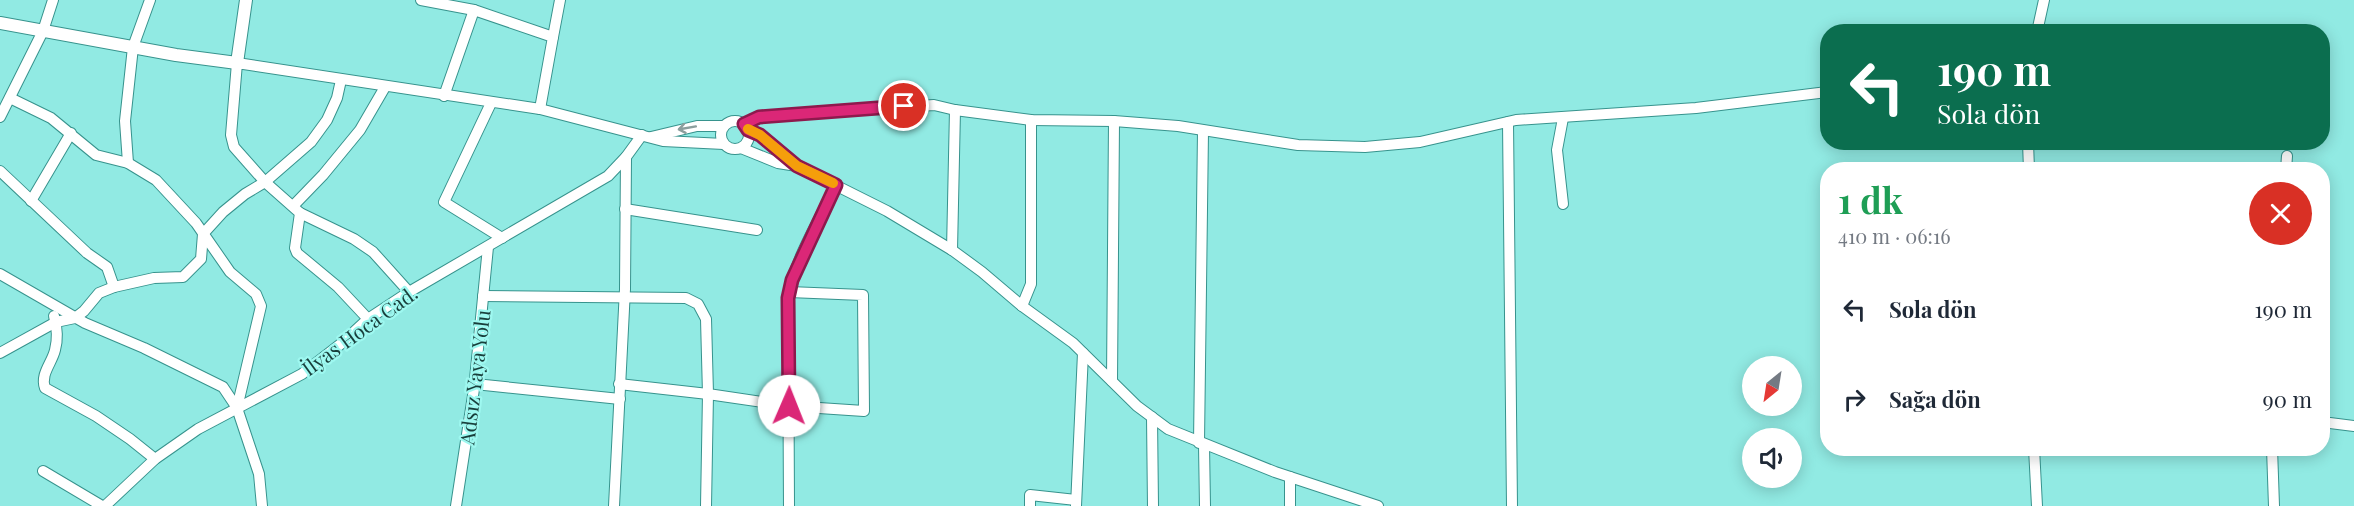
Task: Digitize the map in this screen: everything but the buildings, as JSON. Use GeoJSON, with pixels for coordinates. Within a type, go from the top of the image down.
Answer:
{"type":"FeatureCollection","features":[{"type":"Feature","properties":{"kind":"street"},"geometry":{"type":"LineString","coordinates":[[0,117],[43,30],[53,0]]}},
{"type":"Feature","properties":{"kind":"street"},"geometry":{"type":"LineString","coordinates":[[128,163],[125,121],[133,47],[150,0]]}},
{"type":"Feature","properties":{"kind":"street"},"geometry":{"type":"LineString","coordinates":[[246,0],[237,63],[231,135],[234,147],[265,182],[297,209],[354,239],[373,252],[409,292]]}},
{"type":"Feature","properties":{"kind":"street"},"geometry":{"type":"LineString","coordinates":[[421,0],[474,10],[553,37]]}},
{"type":"Feature","properties":{"kind":"street"},"geometry":{"type":"LineString","coordinates":[[540,109],[560,0]]}},
{"type":"Feature","properties":{"kind":"street"},"geometry":{"type":"LineString","coordinates":[[2039,24],[2044,0]]}},
{"type":"Feature","properties":{"kind":"street"},"geometry":{"type":"LineString","coordinates":[[444,96],[474,10]]}},
{"type":"Feature","properties":{"kind":"street"},"geometry":{"type":"LineString","coordinates":[[0,24],[385,87],[540,109],[663,141],[724,144],[733,149],[741,148],[778,163],[797,166]]}},
{"type":"Feature","properties":{"kind":"street"},"geometry":{"type":"LineString","coordinates":[[0,353],[56,322],[75,318],[99,293],[114,287],[154,278],[183,277],[201,259],[203,234],[245,194],[265,182],[311,142],[327,120],[337,98],[341,80]]}},
{"type":"Feature","properties":{"kind":"street"},"geometry":{"type":"LineString","coordinates":[[368,319],[338,288],[297,253],[295,248],[297,209],[360,130],[385,87]]}},
{"type":"Feature","properties":{"kind":"street"},"geometry":{"type":"LineString","coordinates":[[746,127],[759,117],[934,105],[1031,120],[1114,121],[1298,145],[1365,147],[1420,142],[1508,122],[1695,108],[1820,93]]}},
{"type":"Feature","properties":{"kind":"street"},"geometry":{"type":"LineString","coordinates":[[10,98],[51,118],[96,155],[128,163],[156,180],[196,223],[230,272],[256,294],[261,306],[237,408]]}},
{"type":"Feature","properties":{"kind":"street"},"geometry":{"type":"LineString","coordinates":[[491,103],[444,202],[502,238]]}},
{"type":"Feature","properties":{"kind":"street"},"geometry":{"type":"LineString","coordinates":[[952,250],[955,110]]}},
{"type":"Feature","properties":{"kind":"street"},"geometry":{"type":"LineString","coordinates":[[1563,118],[1557,150],[1563,204]]}},
{"type":"Feature","properties":{"kind":"street"},"geometry":{"type":"LineString","coordinates":[[1022,306],[1031,284],[1031,120]]}},
{"type":"Feature","properties":{"kind":"street"},"geometry":{"type":"LineString","coordinates":[[647,136],[697,126],[724,126],[733,121],[746,127],[760,135],[797,166],[887,210],[952,250],[1083,353],[1137,406],[1168,429],[1290,477],[1372,505]]}},
{"type":"Feature","properties":{"kind":"street"},"geometry":{"type":"LineString","coordinates":[[1112,381],[1114,121]]}},
{"type":"Feature","properties":{"kind":"street"},"geometry":{"type":"LineString","coordinates":[[1508,122],[1512,506]]}},
{"type":"Feature","properties":{"kind":"street"},"geometry":{"type":"LineString","coordinates":[[724,126],[721,133],[724,144]]}},
{"type":"Feature","properties":{"kind":"street"},"geometry":{"type":"LineString","coordinates":[[741,148],[748,141],[746,127]]}},
{"type":"Feature","properties":{"kind":"street"},"geometry":{"type":"LineString","coordinates":[[1203,131],[1202,444],[1205,506]]}},
{"type":"Feature","properties":{"kind":"street"},"geometry":{"type":"LineString","coordinates":[[31,201],[71,133]]}},
{"type":"Feature","properties":{"kind":"street","name":"İlyas Hoca Cad."},"geometry":{"type":"LineString","coordinates":[[103,506],[155,459],[198,429],[302,374],[368,319],[409,292],[608,176],[647,136]]}},
{"type":"Feature","properties":{"kind":"street"},"geometry":{"type":"LineString","coordinates":[[2287,156],[2287,162]]}},
{"type":"Feature","properties":{"kind":"street"},"geometry":{"type":"LineString","coordinates":[[614,506],[625,296],[626,157]]}},
{"type":"Feature","properties":{"kind":"street"},"geometry":{"type":"LineString","coordinates":[[0,171],[87,253],[107,267],[114,287]]}},
{"type":"Feature","properties":{"kind":"street"},"geometry":{"type":"LineString","coordinates":[[789,506],[789,292],[799,262],[836,185]]}},
{"type":"Feature","properties":{"kind":"street"},"geometry":{"type":"LineString","coordinates":[[625,209],[758,230]]}},
{"type":"Feature","properties":{"kind":"street","name":"Adsız Yaya Yolu"},"geometry":{"type":"LineString","coordinates":[[456,506],[475,384],[488,247]]}},
{"type":"Feature","properties":{"kind":"street"},"geometry":{"type":"LineString","coordinates":[[0,274],[75,318],[222,387],[237,408],[259,474],[262,506]]}},
{"type":"Feature","properties":{"kind":"street"},"geometry":{"type":"LineString","coordinates":[[619,384],[789,406],[864,411],[863,295],[789,292]]}},
{"type":"Feature","properties":{"kind":"street"},"geometry":{"type":"LineString","coordinates":[[483,296],[680,297],[698,304],[707,324],[706,506]]}},
{"type":"Feature","properties":{"kind":"street"},"geometry":{"type":"LineString","coordinates":[[50,304],[56,322],[56,349],[43,381],[45,388],[96,416],[155,459]]}},
{"type":"Feature","properties":{"kind":"street"},"geometry":{"type":"LineString","coordinates":[[1030,506],[1030,495],[1076,503],[1083,353]]}},
{"type":"Feature","properties":{"kind":"street"},"geometry":{"type":"LineString","coordinates":[[475,384],[620,399]]}},
{"type":"Feature","properties":{"kind":"street"},"geometry":{"type":"LineString","coordinates":[[1152,417],[1153,506]]}},
{"type":"Feature","properties":{"kind":"street"},"geometry":{"type":"LineString","coordinates":[[2330,423],[2354,426]]}},
{"type":"Feature","properties":{"kind":"street"},"geometry":{"type":"LineString","coordinates":[[2034,456],[2037,506]]}},
{"type":"Feature","properties":{"kind":"street"},"geometry":{"type":"LineString","coordinates":[[2272,456],[2274,506],[2279,506]]}},
{"type":"Feature","properties":{"kind":"street"},"geometry":{"type":"LineString","coordinates":[[44,471],[103,506]]}},
{"type":"Feature","properties":{"kind":"street"},"geometry":{"type":"LineString","coordinates":[[1290,477],[1290,506]]}},
{"type":"Feature","properties":{"kind":"slow traffic"},"geometry":{"type":"LineString","coordinates":[[748,129],[760,135],[797,166],[833,183]]}},
{"type":"Feature","properties":{"kind":"route"},"geometry":{"type":"LineString","coordinates":[[789,406],[788,298],[799,262],[836,185],[797,166],[760,135],[748,130],[744,124],[759,117],[904,106]]}}]}
